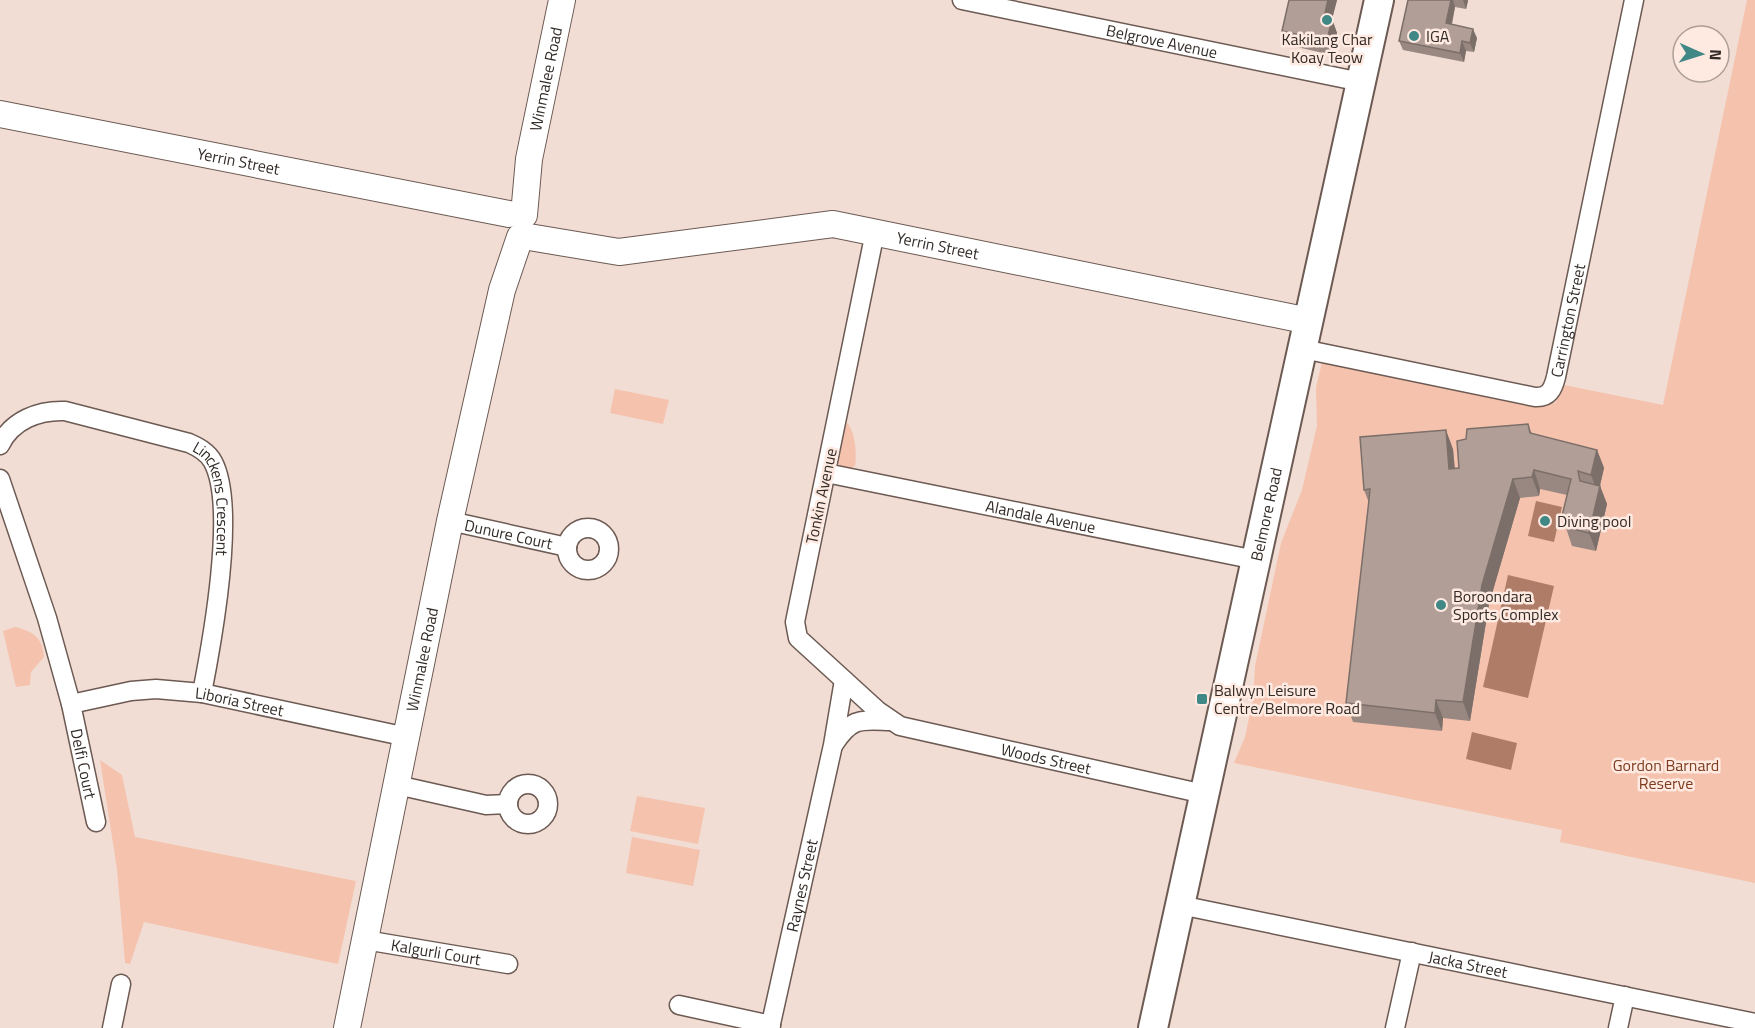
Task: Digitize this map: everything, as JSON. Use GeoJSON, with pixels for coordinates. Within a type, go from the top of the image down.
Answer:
{"type":"FeatureCollection","features":[{"type":"Feature","properties":{"kind":"main road","name":"Belmore Road"},"geometry":{"type":"LineString","coordinates":[[1153,1028],[1379,0]]}},
{"type":"Feature","properties":{"kind":"street","name":"Winmalee Road"},"geometry":{"type":"LineString","coordinates":[[347,1028],[450,521],[516,225],[562,0]]}},
{"type":"Feature","properties":{"kind":"street","name":"Belgrove Avenue"},"geometry":{"type":"LineString","coordinates":[[962,0],[1361,82]]}},
{"type":"Feature","properties":{"kind":"street","name":"Carrington Street"},"geometry":{"type":"LineString","coordinates":[[1303,349],[1535,397],[1546,396],[1551,392],[1634,0]]}},
{"type":"Feature","properties":{"kind":"street","name":"Yerrin Street"},"geometry":{"type":"LineString","coordinates":[[0,114],[475,209],[563,241],[619,252],[826,224],[875,232],[1309,321]]}},
{"type":"Feature","properties":{"kind":"street","name":"Tonkin Avenue"},"geometry":{"type":"LineString","coordinates":[[875,232],[795,629],[798,638],[890,721]]}},
{"type":"Feature","properties":{"kind":"street","name":"Linckens Crescent"},"geometry":{"type":"LineString","coordinates":[[0,445],[20,421],[50,411],[65,411],[189,442],[213,461],[224,504],[216,619],[202,693]]}},
{"type":"Feature","properties":{"kind":"street","name":"Alandale Avenue"},"geometry":{"type":"LineString","coordinates":[[826,472],[1256,560]]}},
{"type":"Feature","properties":{"kind":"street"},"geometry":{"type":"LineString","coordinates":[[0,479],[44,607],[71,704]]}},
{"type":"Feature","properties":{"kind":"street","name":"Dunure Court"},"geometry":{"type":"LineString","coordinates":[[450,521],[567,547]]}},
{"type":"Feature","properties":{"kind":"street","name":"Raynes Street"},"geometry":{"type":"LineString","coordinates":[[771,1027],[833,745],[844,680]]}},
{"type":"Feature","properties":{"kind":"street","name":"Liboria Street"},"geometry":{"type":"LineString","coordinates":[[71,704],[131,691],[156,689],[202,693],[407,737]]}},
{"type":"Feature","properties":{"kind":"street","name":"Delfi Court"},"geometry":{"type":"LineString","coordinates":[[71,704],[96,822]]}},
{"type":"Feature","properties":{"kind":"street","name":"Raynes Street"},"geometry":{"type":"LineString","coordinates":[[833,745],[849,724],[863,720],[890,721]]}},
{"type":"Feature","properties":{"kind":"street","name":"Woods Street"},"geometry":{"type":"LineString","coordinates":[[890,721],[917,732],[1204,794]]}},
{"type":"Feature","properties":{"kind":"street"},"geometry":{"type":"LineString","coordinates":[[397,785],[486,805],[508,804]]}},
{"type":"Feature","properties":{"kind":"street","name":"Jacka Street"},"geometry":{"type":"LineString","coordinates":[[1180,905],[1755,1023]]}},
{"type":"Feature","properties":{"kind":"street","name":"Kalgurli Court"},"geometry":{"type":"LineString","coordinates":[[365,940],[508,964]]}},
{"type":"Feature","properties":{"kind":"street"},"geometry":{"type":"LineString","coordinates":[[1395,1028],[1412,952]]}},
{"type":"Feature","properties":{"kind":"street"},"geometry":{"type":"LineString","coordinates":[[112,1028],[121,984]]}},
{"type":"Feature","properties":{"kind":"street"},"geometry":{"type":"LineString","coordinates":[[1618,1028],[1625,996]]}},
{"type":"Feature","properties":{"kind":"street"},"geometry":{"type":"LineString","coordinates":[[679,1005],[771,1027]]}},
{"type":"Feature","properties":{"kind":"green space","name":"Boroondara Sports Complex"},"geometry":{"type":"Polygon","coordinates":[[[1747,0],[1755,0],[1755,883],[1560,842],[1562,830],[1234,763],[1245,737],[1253,699],[1255,666],[1281,543],[1302,490],[1317,426],[1316,388],[1322,362],[1543,406],[1555,403],[1564,385],[1663,405],[1747,0]]]}},
{"type":"Feature","properties":{"kind":"green space"},"geometry":{"type":"Polygon","coordinates":[[[615,389],[669,400],[663,424],[610,413],[615,389]]]}},
{"type":"Feature","properties":{"kind":"green space"},"geometry":{"type":"Polygon","coordinates":[[[847,423],[854,437],[855,449],[855,466],[850,469],[840,466],[837,461],[844,424],[847,423]]]}},
{"type":"Feature","properties":{"kind":"green space"},"geometry":{"type":"Polygon","coordinates":[[[15,627],[36,636],[42,645],[44,657],[31,672],[30,685],[16,687],[3,631],[15,627]]]}},
{"type":"Feature","properties":{"kind":"green space"},"geometry":{"type":"Polygon","coordinates":[[[100,760],[122,775],[135,837],[356,881],[338,964],[144,922],[130,964],[125,963],[117,869],[100,760]]]}},
{"type":"Feature","properties":{"kind":"green space"},"geometry":{"type":"Polygon","coordinates":[[[637,796],[705,808],[698,844],[630,831],[637,796]]]}},
{"type":"Feature","properties":{"kind":"green space"},"geometry":{"type":"Polygon","coordinates":[[[632,837],[700,850],[693,886],[626,873],[632,837]]]}},
{"type":"Feature","properties":{"kind":"shaded area","name":"Diving pool"},"geometry":{"type":"Polygon","coordinates":[[[1536,501],[1562,507],[1554,542],[1528,536],[1536,501]]]}},
{"type":"Feature","properties":{"kind":"shaded area"},"geometry":{"type":"Polygon","coordinates":[[[1508,575],[1554,586],[1528,698],[1483,687],[1508,575]]]}},
{"type":"Feature","properties":{"kind":"shaded area"},"geometry":{"type":"Polygon","coordinates":[[[1472,732],[1517,743],[1511,770],[1466,759],[1472,732]]]}},
{"type":"Feature","properties":{"kind":"building"},"geometry":{"type":"Polygon","coordinates":[[[1289,0],[1328,0],[1324,17],[1332,18],[1327,41],[1282,31],[1289,0]]]}},
{"type":"Feature","properties":{"kind":"building"},"geometry":{"type":"Polygon","coordinates":[[[1408,0],[1451,0],[1446,23],[1473,29],[1470,43],[1462,41],[1460,53],[1399,41],[1408,0]]]}},
{"type":"Feature","properties":{"kind":"building"},"geometry":{"type":"Polygon","coordinates":[[[1528,424],[1530,433],[1597,450],[1591,475],[1578,471],[1580,481],[1600,486],[1589,533],[1566,527],[1568,517],[1562,516],[1571,479],[1534,470],[1532,477],[1513,479],[1482,585],[1463,702],[1436,700],[1435,713],[1346,703],[1370,489],[1364,490],[1360,437],[1446,430],[1449,469],[1459,468],[1457,441],[1466,439],[1467,429],[1528,424]]]}},
{"type":"Feature","properties":{"kind":"place","name":"Kakilang Char Koay Teow"},"geometry":{"type":"Point","coordinates":[1327,20]}},
{"type":"Feature","properties":{"kind":"place","name":"IGA"},"geometry":{"type":"Point","coordinates":[1414,36]}},
{"type":"Feature","properties":{"kind":"place","name":"Diving pool"},"geometry":{"type":"Point","coordinates":[1545,521]}},
{"type":"Feature","properties":{"kind":"place","name":"Boroondara Sports Complex"},"geometry":{"type":"Point","coordinates":[1441,605]}},
{"type":"Feature","properties":{"kind":"place","name":"Balwyn Leisure Centre/Belmore Road"},"geometry":{"type":"Point","coordinates":[1202,699]}},
{"type":"Feature","properties":{"kind":"park label","name":"Gordon Barnard Reserve"},"geometry":{"type":"Point","coordinates":[1666,774]}}]}
